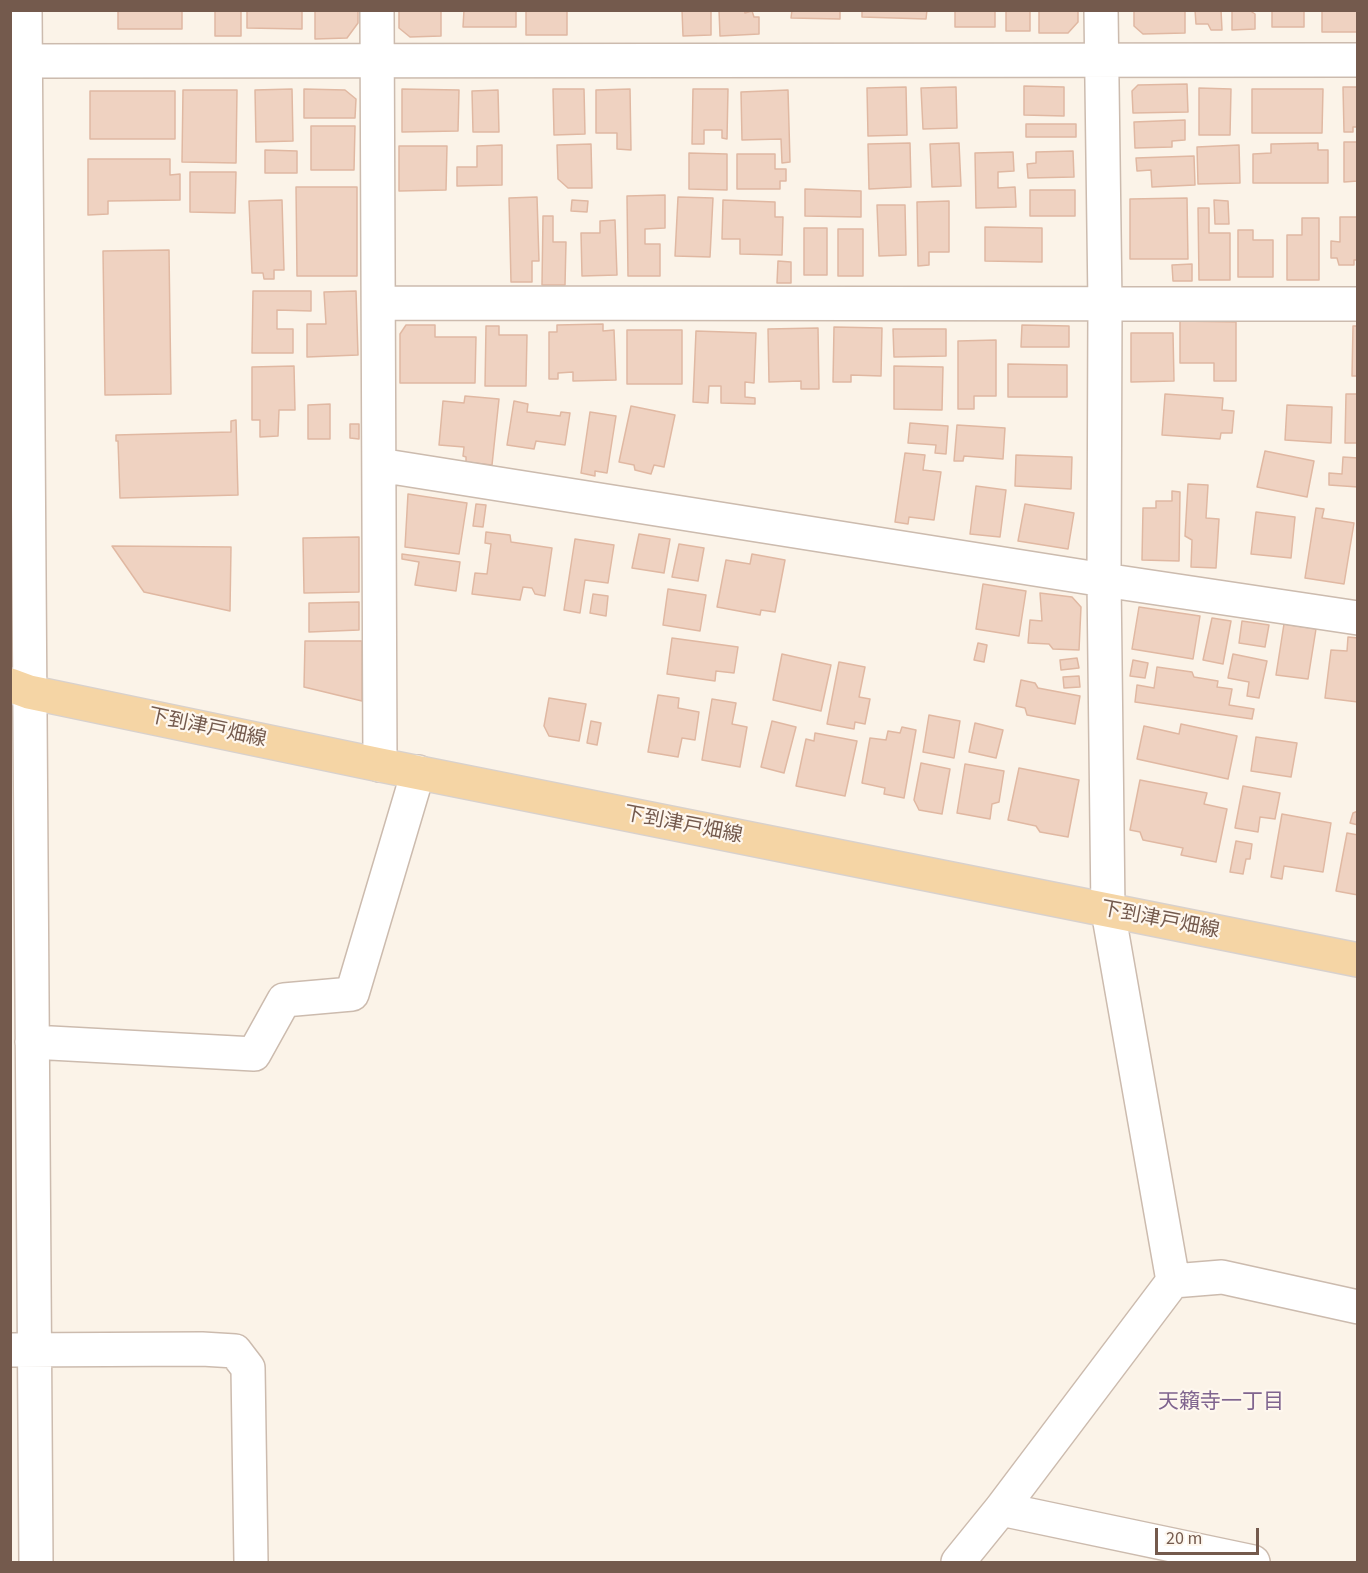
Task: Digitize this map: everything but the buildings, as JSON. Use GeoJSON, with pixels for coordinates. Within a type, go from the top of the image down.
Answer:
{"type":"FeatureCollection","features":[{"type":"Feature","properties":{"kind":"main road","name":"下到津戸畑線"},"geometry":{"type":"LineString","coordinates":[[20,689],[380,765],[1358,960]]}},
{"type":"Feature","properties":{"kind":"street"},"geometry":{"type":"LineString","coordinates":[[26,10],[18,61],[20,689],[25,1054],[22,1350],[36,1563]]}},
{"type":"Feature","properties":{"kind":"street"},"geometry":{"type":"LineString","coordinates":[[377,10],[380,765]]}},
{"type":"Feature","properties":{"kind":"street"},"geometry":{"type":"LineString","coordinates":[[958,1563],[1173,1281],[1108,911],[1101,10]]}},
{"type":"Feature","properties":{"kind":"street"},"geometry":{"type":"LineString","coordinates":[[18,61],[1358,60]]}},
{"type":"Feature","properties":{"kind":"street"},"geometry":{"type":"LineString","coordinates":[[379,303],[1358,304]]}},
{"type":"Feature","properties":{"kind":"street"},"geometry":{"type":"LineString","coordinates":[[379,465],[1358,618]]}},
{"type":"Feature","properties":{"kind":"street"},"geometry":{"type":"LineString","coordinates":[[25,1054],[254,1054],[284,1000],[352,994],[418,772]]}},
{"type":"Feature","properties":{"kind":"street"},"geometry":{"type":"LineString","coordinates":[[1173,1281],[1222,1277],[1358,1307]]}},
{"type":"Feature","properties":{"kind":"street"},"geometry":{"type":"LineString","coordinates":[[22,1350],[202,1349],[235,1351],[248,1368],[251,1563]]}},
{"type":"Feature","properties":{"kind":"street"},"geometry":{"type":"LineString","coordinates":[[1001,1509],[1253,1563]]}},
{"type":"Feature","properties":{"kind":"district","name":"天籟寺一丁目"},"geometry":{"type":"Point","coordinates":[1221,1403]}}]}
